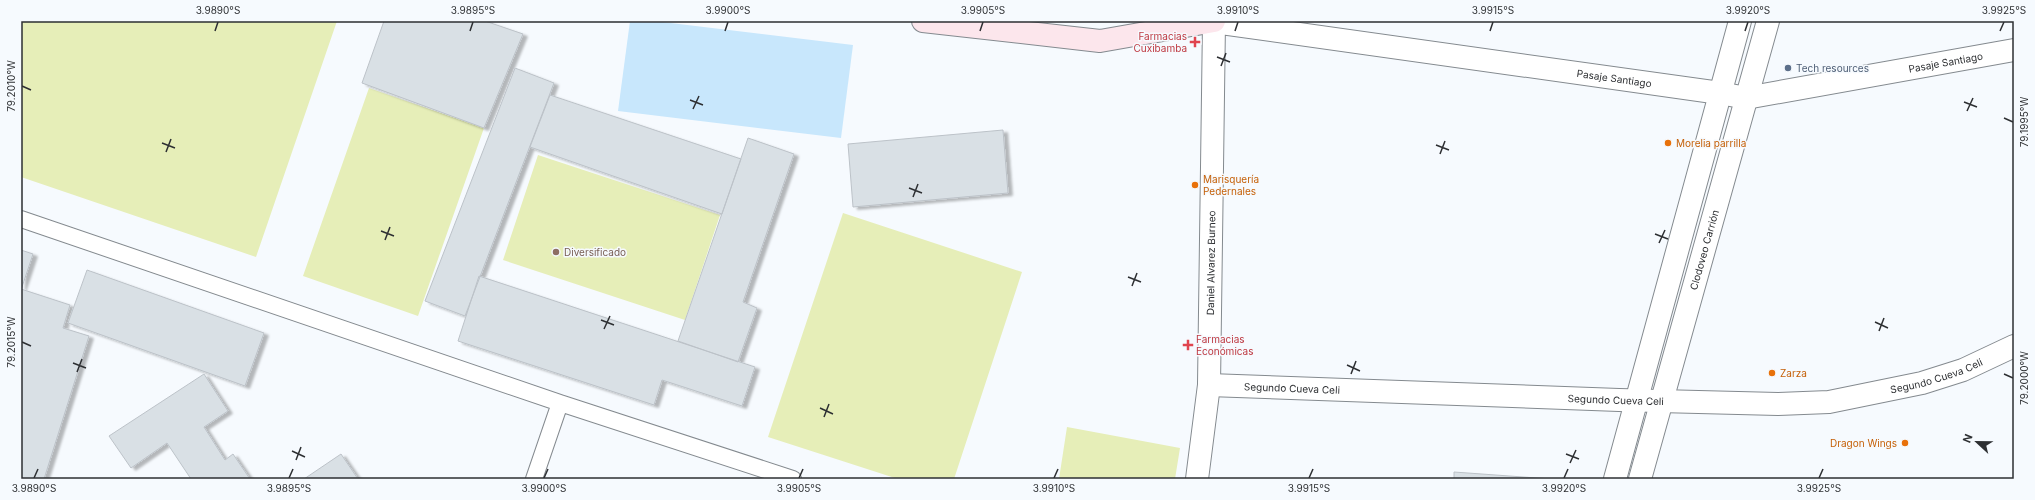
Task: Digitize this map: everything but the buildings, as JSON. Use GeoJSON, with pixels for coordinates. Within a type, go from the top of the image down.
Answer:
{"type":"FeatureCollection","features":[{"type":"Feature","properties":{"kind":"main road"},"geometry":{"type":"LineString","coordinates":[[923,21],[1100,41],[1214,21]]}},
{"type":"Feature","properties":{"kind":"street","name":"Pasaje Santiago"},"geometry":{"type":"LineString","coordinates":[[1214,21],[1720,93],[1746,98],[2014,50]]}},
{"type":"Feature","properties":{"kind":"street","name":"Daniel Alvarez Burneo"},"geometry":{"type":"LineString","coordinates":[[1197,479],[1209,385],[1214,21]]}},
{"type":"Feature","properties":{"kind":"street"},"geometry":{"type":"LineString","coordinates":[[1615,479],[1740,21]]}},
{"type":"Feature","properties":{"kind":"street","name":"Clodoveo Carrión"},"geometry":{"type":"LineString","coordinates":[[1640,479],[1768,21]]}},
{"type":"Feature","properties":{"kind":"street","name":"Segundo Cueva Celi"},"geometry":{"type":"LineString","coordinates":[[1209,385],[1662,401],[1778,404],[1829,402],[1922,383],[1963,370],[2014,346]]}},
{"type":"Feature","properties":{"kind":"lane"},"geometry":{"type":"LineString","coordinates":[[21,219],[560,403],[793,479]]}},
{"type":"Feature","properties":{"kind":"lane"},"geometry":{"type":"LineString","coordinates":[[534,479],[560,403]]}},
{"type":"Feature","properties":{"kind":"green space"},"geometry":{"type":"Polygon","coordinates":[[[21,21],[337,21],[256,257],[21,177],[21,21]]]}},
{"type":"Feature","properties":{"kind":"green space"},"geometry":{"type":"Polygon","coordinates":[[[369,88],[484,128],[418,316],[303,276],[369,88]]]}},
{"type":"Feature","properties":{"kind":"green space"},"geometry":{"type":"Polygon","coordinates":[[[538,155],[720,215],[685,320],[503,260],[538,155]]]}},
{"type":"Feature","properties":{"kind":"green space"},"geometry":{"type":"Polygon","coordinates":[[[843,213],[1022,272],[954,479],[898,479],[768,437],[843,213]]]}},
{"type":"Feature","properties":{"kind":"green space"},"geometry":{"type":"Polygon","coordinates":[[[1067,427],[1180,448],[1175,479],[1059,479],[1067,427]]]}},
{"type":"Feature","properties":{"kind":"water"},"geometry":{"type":"Polygon","coordinates":[[[630,21],[654,21],[853,45],[841,138],[618,111],[630,21]]]}},
{"type":"Feature","properties":{"kind":"place","name":"Farmacias Cuxibamba"},"geometry":{"type":"Point","coordinates":[1195,42]}},
{"type":"Feature","properties":{"kind":"place","name":"Tech resources"},"geometry":{"type":"Point","coordinates":[1788,68]}},
{"type":"Feature","properties":{"kind":"place","name":"Morelia parrilla"},"geometry":{"type":"Point","coordinates":[1668,143]}},
{"type":"Feature","properties":{"kind":"place","name":"Marisquería Pedernales"},"geometry":{"type":"Point","coordinates":[1195,185]}},
{"type":"Feature","properties":{"kind":"place","name":"Diversificado"},"geometry":{"type":"Point","coordinates":[556,252]}},
{"type":"Feature","properties":{"kind":"place","name":"Farmacias Económicas"},"geometry":{"type":"Point","coordinates":[1188,345]}},
{"type":"Feature","properties":{"kind":"place","name":"Zarza"},"geometry":{"type":"Point","coordinates":[1772,373]}},
{"type":"Feature","properties":{"kind":"place","name":"Dragon Wings"},"geometry":{"type":"Point","coordinates":[1905,443]}}]}
